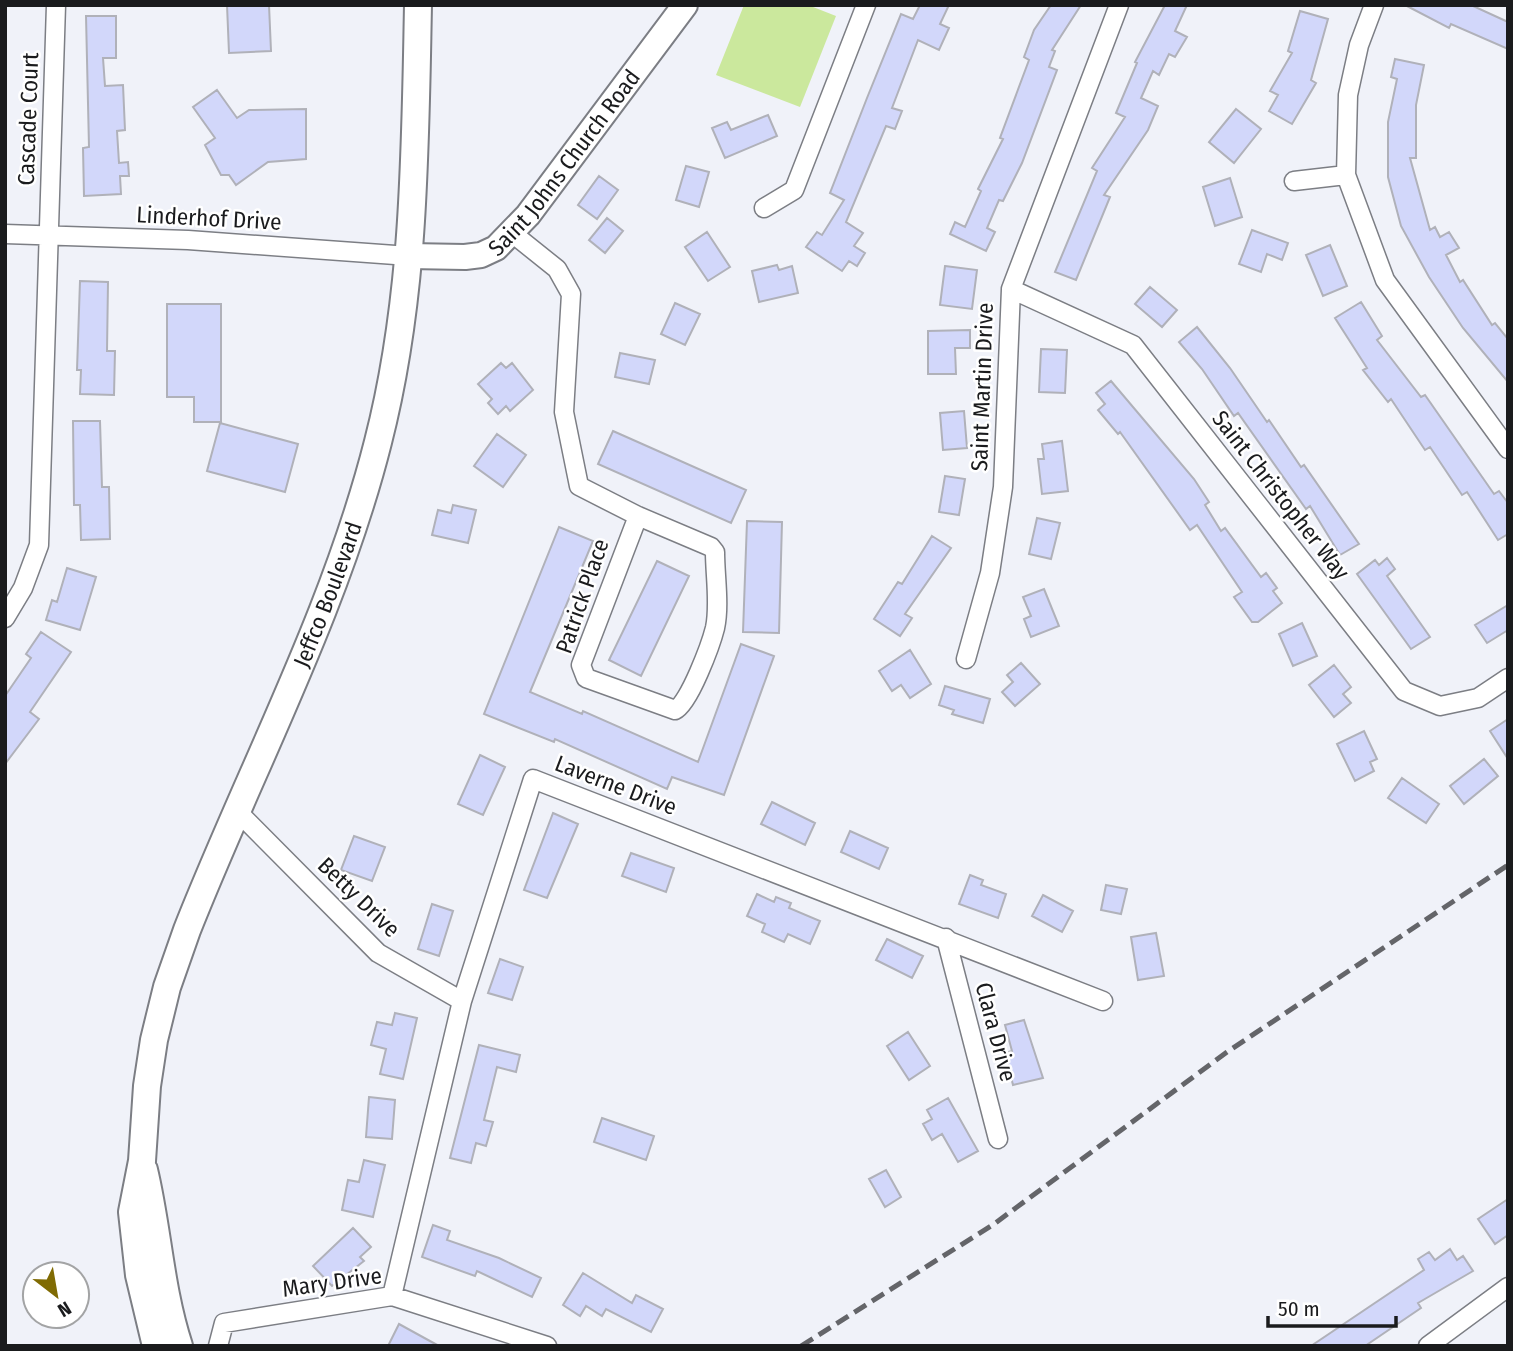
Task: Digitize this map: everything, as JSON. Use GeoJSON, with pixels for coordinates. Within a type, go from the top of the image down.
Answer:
{"type":"FeatureCollection","features":[{"type":"Feature","properties":{"kind":"main road","name":"Jeffco Boulevard"},"geometry":{"type":"LineString","coordinates":[[156,1346],[139,1275],[132,1212],[142,1161],[147,1086],[167,987],[187,930],[329,598],[378,443],[393,377],[409,256],[417,155],[418,5]]}},
{"type":"Feature","properties":{"kind":"main road","name":"Jeffco Boulevard"},"geometry":{"type":"LineString","coordinates":[[142,1161],[154,1210],[161,1271],[178,1346]]}},
{"type":"Feature","properties":{"kind":"street","name":"Cascade Court"},"geometry":{"type":"LineString","coordinates":[[5,618],[23,588],[39,545],[56,5]]}},
{"type":"Feature","properties":{"kind":"street","name":"Saint Johns Church Road"},"geometry":{"type":"LineString","coordinates":[[409,256],[481,255],[496,248],[512,233],[685,5]]}},
{"type":"Feature","properties":{"kind":"street"},"geometry":{"type":"LineString","coordinates":[[764,208],[794,190],[866,5]]}},
{"type":"Feature","properties":{"kind":"street","name":"Saint Martin Drive"},"geometry":{"type":"LineString","coordinates":[[966,659],[990,573],[1003,487],[1011,289],[1119,5]]}},
{"type":"Feature","properties":{"kind":"street"},"geometry":{"type":"LineString","coordinates":[[1374,5],[1359,44],[1348,95],[1346,175],[1385,280],[1508,449]]}},
{"type":"Feature","properties":{"kind":"street"},"geometry":{"type":"LineString","coordinates":[[1294,181],[1346,175]]}},
{"type":"Feature","properties":{"kind":"street","name":"Patrick Place"},"geometry":{"type":"LineString","coordinates":[[512,233],[557,268],[571,295],[564,412],[577,481],[584,490],[711,547],[715,552],[715,627],[695,681],[680,708],[676,710],[586,678],[582,674],[581,665],[638,516]]}},
{"type":"Feature","properties":{"kind":"street","name":"Linderhof Drive"},"geometry":{"type":"LineString","coordinates":[[5,234],[188,240],[409,256]]}},
{"type":"Feature","properties":{"kind":"street","name":"Saint Christopher Way"},"geometry":{"type":"LineString","coordinates":[[1011,289],[1133,345],[1404,691],[1440,706],[1478,698],[1508,678]]}},
{"type":"Feature","properties":{"kind":"street","name":"Laverne Drive"},"geometry":{"type":"LineString","coordinates":[[391,1296],[462,1001],[533,779],[946,937],[1103,1001]]}},
{"type":"Feature","properties":{"kind":"street","name":"Betty Drive"},"geometry":{"type":"LineString","coordinates":[[237,811],[379,953],[462,1001]]}},
{"type":"Feature","properties":{"kind":"street","name":"Clara Drive"},"geometry":{"type":"LineString","coordinates":[[946,937],[998,1139]]}},
{"type":"Feature","properties":{"kind":"street"},"geometry":{"type":"LineString","coordinates":[[1428,1346],[1508,1287]]}},
{"type":"Feature","properties":{"kind":"street","name":"Mary Drive"},"geometry":{"type":"LineString","coordinates":[[218,1346],[224,1323],[391,1296],[547,1346]]}},
{"type":"Feature","properties":{"kind":"green space"},"geometry":{"type":"Polygon","coordinates":[[[744,5],[808,5],[836,16],[800,107],[716,75],[744,5]]]}},
{"type":"Feature","properties":{"kind":"building"},"geometry":{"type":"Polygon","coordinates":[[[227,5],[269,5],[271,51],[229,53],[227,5]]]}},
{"type":"Feature","properties":{"kind":"building"},"geometry":{"type":"Polygon","coordinates":[[[920,5],[949,5],[940,24],[949,28],[939,50],[918,40],[892,108],[902,111],[895,129],[886,126],[846,222],[863,233],[854,246],[865,253],[857,266],[849,261],[842,271],[806,247],[817,232],[822,235],[844,200],[830,193],[867,98],[901,14],[913,19],[920,5]]]}},
{"type":"Feature","properties":{"kind":"building"},"geometry":{"type":"Polygon","coordinates":[[[1051,5],[1081,5],[1052,50],[1055,51],[1049,67],[1057,70],[1022,163],[1003,201],[999,200],[987,228],[995,232],[986,251],[950,234],[955,222],[965,227],[981,191],[978,189],[1003,139],[1000,138],[1029,60],[1024,57],[1034,30],[1051,5]]]}},
{"type":"Feature","properties":{"kind":"building"},"geometry":{"type":"Polygon","coordinates":[[[1165,5],[1187,5],[1175,31],[1187,37],[1175,57],[1169,54],[1159,75],[1153,71],[1141,98],[1158,106],[1148,130],[1104,195],[1110,197],[1076,280],[1055,272],[1097,171],[1092,168],[1125,117],[1116,113],[1137,63],[1135,62],[1165,5]]]}},
{"type":"Feature","properties":{"kind":"building"},"geometry":{"type":"Polygon","coordinates":[[[1405,5],[1471,5],[1508,22],[1508,49],[1451,24],[1449,28],[1405,5]]]}},
{"type":"Feature","properties":{"kind":"building"},"geometry":{"type":"Polygon","coordinates":[[[1300,11],[1328,19],[1311,80],[1316,83],[1292,124],[1269,111],[1278,95],[1270,91],[1292,53],[1288,51],[1300,11]]]}},
{"type":"Feature","properties":{"kind":"building"},"geometry":{"type":"Polygon","coordinates":[[[86,16],[116,16],[116,58],[103,58],[105,86],[123,85],[125,130],[117,131],[119,163],[128,162],[129,176],[120,176],[121,194],[84,196],[83,148],[89,147],[86,16]]]}},
{"type":"Feature","properties":{"kind":"building"},"geometry":{"type":"Polygon","coordinates":[[[1395,59],[1424,65],[1416,105],[1416,158],[1410,158],[1430,230],[1435,227],[1440,237],[1449,232],[1459,248],[1446,255],[1460,282],[1463,280],[1492,325],[1495,323],[1508,339],[1508,382],[1463,328],[1429,277],[1401,226],[1388,177],[1388,122],[1397,79],[1391,77],[1395,59]]]}},
{"type":"Feature","properties":{"kind":"building"},"geometry":{"type":"Polygon","coordinates":[[[217,90],[237,118],[249,110],[306,109],[306,159],[268,162],[236,185],[229,175],[221,175],[205,145],[215,138],[193,107],[217,90]]]}},
{"type":"Feature","properties":{"kind":"building"},"geometry":{"type":"Polygon","coordinates":[[[1236,109],[1261,129],[1234,163],[1209,142],[1236,109]]]}},
{"type":"Feature","properties":{"kind":"building"},"geometry":{"type":"Polygon","coordinates":[[[768,115],[777,136],[725,158],[712,128],[727,122],[731,130],[768,115]]]}},
{"type":"Feature","properties":{"kind":"building"},"geometry":{"type":"Polygon","coordinates":[[[686,166],[709,172],[699,207],[676,200],[686,166]]]}},
{"type":"Feature","properties":{"kind":"building"},"geometry":{"type":"Polygon","coordinates":[[[599,176],[618,190],[597,219],[578,205],[599,176]]]}},
{"type":"Feature","properties":{"kind":"building"},"geometry":{"type":"Polygon","coordinates":[[[1230,178],[1242,217],[1215,226],[1203,187],[1230,178]]]}},
{"type":"Feature","properties":{"kind":"building"},"geometry":{"type":"Polygon","coordinates":[[[607,218],[623,231],[605,253],[589,240],[607,218]]]}},
{"type":"Feature","properties":{"kind":"building"},"geometry":{"type":"Polygon","coordinates":[[[1252,230],[1288,243],[1282,260],[1267,254],[1261,272],[1239,264],[1252,230]]]}},
{"type":"Feature","properties":{"kind":"building"},"geometry":{"type":"Polygon","coordinates":[[[707,232],[730,267],[708,281],[685,247],[707,232]]]}},
{"type":"Feature","properties":{"kind":"building"},"geometry":{"type":"Polygon","coordinates":[[[1330,245],[1347,286],[1323,296],[1306,255],[1330,245]]]}},
{"type":"Feature","properties":{"kind":"building"},"geometry":{"type":"Polygon","coordinates":[[[777,265],[779,270],[792,266],[798,293],[759,302],[752,271],[777,265]]]}},
{"type":"Feature","properties":{"kind":"building"},"geometry":{"type":"Polygon","coordinates":[[[945,266],[977,270],[972,309],[940,305],[945,266]]]}},
{"type":"Feature","properties":{"kind":"building"},"geometry":{"type":"Polygon","coordinates":[[[80,281],[108,282],[107,351],[115,351],[114,395],[80,394],[81,370],[77,370],[80,281]]]}},
{"type":"Feature","properties":{"kind":"building"},"geometry":{"type":"Polygon","coordinates":[[[1150,287],[1177,310],[1162,327],[1135,304],[1150,287]]]}},
{"type":"Feature","properties":{"kind":"building"},"geometry":{"type":"Polygon","coordinates":[[[1361,302],[1382,336],[1377,340],[1421,397],[1425,395],[1494,494],[1499,491],[1508,503],[1508,534],[1498,540],[1467,492],[1462,495],[1430,447],[1425,450],[1391,399],[1388,402],[1363,370],[1367,368],[1335,318],[1361,302]]]}},
{"type":"Feature","properties":{"kind":"building"},"geometry":{"type":"Polygon","coordinates":[[[675,303],[700,314],[685,345],[661,334],[675,303]]]}},
{"type":"Feature","properties":{"kind":"building"},"geometry":{"type":"Polygon","coordinates":[[[167,304],[221,304],[221,422],[194,422],[194,397],[167,397],[167,304]]]}},
{"type":"Feature","properties":{"kind":"building"},"geometry":{"type":"Polygon","coordinates":[[[1197,327],[1230,368],[1267,422],[1269,420],[1301,467],[1304,465],[1359,544],[1340,555],[1310,506],[1306,509],[1238,413],[1234,416],[1202,369],[1179,342],[1197,327]]]}},
{"type":"Feature","properties":{"kind":"building"},"geometry":{"type":"Polygon","coordinates":[[[970,330],[970,348],[955,348],[956,374],[928,374],[928,331],[970,330]]]}},
{"type":"Feature","properties":{"kind":"building"},"geometry":{"type":"Polygon","coordinates":[[[1041,349],[1067,350],[1065,393],[1039,392],[1041,349]]]}},
{"type":"Feature","properties":{"kind":"building"},"geometry":{"type":"Polygon","coordinates":[[[620,353],[655,360],[649,384],[615,377],[620,353]]]}},
{"type":"Feature","properties":{"kind":"building"},"geometry":{"type":"Polygon","coordinates":[[[501,363],[506,368],[512,363],[533,390],[510,411],[506,406],[498,414],[488,403],[492,399],[478,384],[501,363]]]}},
{"type":"Feature","properties":{"kind":"building"},"geometry":{"type":"Polygon","coordinates":[[[1111,381],[1194,479],[1209,502],[1205,505],[1221,531],[1225,528],[1261,577],[1266,573],[1277,588],[1273,591],[1282,603],[1258,622],[1252,622],[1234,597],[1242,592],[1197,525],[1190,530],[1120,432],[1118,434],[1098,410],[1105,404],[1096,393],[1111,381]]]}},
{"type":"Feature","properties":{"kind":"building"},"geometry":{"type":"Polygon","coordinates":[[[964,411],[967,448],[943,450],[940,413],[964,411]]]}},
{"type":"Feature","properties":{"kind":"building"},"geometry":{"type":"Polygon","coordinates":[[[73,421],[100,421],[102,487],[109,487],[110,539],[81,540],[80,505],[74,505],[73,421]]]}},
{"type":"Feature","properties":{"kind":"building"},"geometry":{"type":"Polygon","coordinates":[[[220,423],[298,444],[285,492],[207,471],[220,423]]]}},
{"type":"Feature","properties":{"kind":"building"},"geometry":{"type":"Polygon","coordinates":[[[613,431],[746,490],[731,523],[598,464],[613,431]]]}},
{"type":"Feature","properties":{"kind":"building"},"geometry":{"type":"Polygon","coordinates":[[[497,434],[526,455],[503,487],[474,466],[497,434]]]}},
{"type":"Feature","properties":{"kind":"building"},"geometry":{"type":"Polygon","coordinates":[[[1062,441],[1068,491],[1042,494],[1038,459],[1044,459],[1042,444],[1062,441]]]}},
{"type":"Feature","properties":{"kind":"building"},"geometry":{"type":"Polygon","coordinates":[[[945,476],[965,479],[959,515],[939,512],[945,476]]]}},
{"type":"Feature","properties":{"kind":"building"},"geometry":{"type":"Polygon","coordinates":[[[453,505],[476,510],[468,543],[432,535],[438,510],[451,513],[453,505]]]}},
{"type":"Feature","properties":{"kind":"building"},"geometry":{"type":"Polygon","coordinates":[[[1037,518],[1060,523],[1051,559],[1029,554],[1037,518]]]}},
{"type":"Feature","properties":{"kind":"building"},"geometry":{"type":"Polygon","coordinates":[[[747,521],[782,522],[779,633],[743,632],[747,521]]]}},
{"type":"Feature","properties":{"kind":"building"},"geometry":{"type":"Polygon","coordinates":[[[559,527],[593,541],[530,692],[582,714],[583,711],[698,762],[741,644],[774,656],[724,795],[672,777],[667,789],[555,739],[554,742],[484,714],[559,527]]]}},
{"type":"Feature","properties":{"kind":"building"},"geometry":{"type":"Polygon","coordinates":[[[932,536],[951,548],[905,614],[912,618],[900,636],[874,619],[898,582],[902,584],[932,536]]]}},
{"type":"Feature","properties":{"kind":"building"},"geometry":{"type":"Polygon","coordinates":[[[1387,558],[1395,569],[1387,576],[1430,637],[1411,649],[1357,574],[1375,560],[1379,565],[1387,558]]]}},
{"type":"Feature","properties":{"kind":"building"},"geometry":{"type":"Polygon","coordinates":[[[657,561],[689,576],[641,676],[609,660],[657,561]]]}},
{"type":"Feature","properties":{"kind":"building"},"geometry":{"type":"Polygon","coordinates":[[[67,568],[96,577],[80,630],[46,620],[52,600],[57,602],[67,568]]]}},
{"type":"Feature","properties":{"kind":"building"},"geometry":{"type":"Polygon","coordinates":[[[1044,589],[1059,626],[1031,637],[1024,619],[1031,616],[1023,597],[1044,589]]]}},
{"type":"Feature","properties":{"kind":"building"},"geometry":{"type":"Polygon","coordinates":[[[1508,605],[1508,630],[1487,643],[1475,625],[1508,605]]]}},
{"type":"Feature","properties":{"kind":"building"},"geometry":{"type":"Polygon","coordinates":[[[1302,623],[1317,656],[1293,666],[1279,634],[1302,623]]]}},
{"type":"Feature","properties":{"kind":"building"},"geometry":{"type":"Polygon","coordinates":[[[41,632],[71,652],[30,712],[39,719],[5,764],[5,696],[31,658],[26,654],[41,632]]]}},
{"type":"Feature","properties":{"kind":"building"},"geometry":{"type":"Polygon","coordinates":[[[910,650],[931,684],[910,698],[901,685],[892,691],[879,671],[910,650]]]}},
{"type":"Feature","properties":{"kind":"building"},"geometry":{"type":"Polygon","coordinates":[[[1021,663],[1040,684],[1015,706],[1002,692],[1013,682],[1007,675],[1021,663]]]}},
{"type":"Feature","properties":{"kind":"building"},"geometry":{"type":"Polygon","coordinates":[[[1334,665],[1351,687],[1343,694],[1351,703],[1334,717],[1309,685],[1334,665]]]}},
{"type":"Feature","properties":{"kind":"building"},"geometry":{"type":"Polygon","coordinates":[[[945,686],[990,699],[983,723],[952,714],[954,710],[939,705],[945,686]]]}},
{"type":"Feature","properties":{"kind":"building"},"geometry":{"type":"Polygon","coordinates":[[[1508,719],[1508,759],[1490,731],[1508,719]]]}},
{"type":"Feature","properties":{"kind":"building"},"geometry":{"type":"Polygon","coordinates":[[[1364,731],[1377,759],[1370,762],[1374,771],[1355,781],[1337,744],[1364,731]]]}},
{"type":"Feature","properties":{"kind":"building"},"geometry":{"type":"Polygon","coordinates":[[[480,755],[505,767],[483,815],[458,804],[480,755]]]}},
{"type":"Feature","properties":{"kind":"building"},"geometry":{"type":"Polygon","coordinates":[[[1484,759],[1498,776],[1464,804],[1450,786],[1484,759]]]}},
{"type":"Feature","properties":{"kind":"building"},"geometry":{"type":"Polygon","coordinates":[[[1402,778],[1439,804],[1426,823],[1388,798],[1402,778]]]}},
{"type":"Feature","properties":{"kind":"building"},"geometry":{"type":"Polygon","coordinates":[[[772,802],[815,823],[805,845],[761,824],[772,802]]]}},
{"type":"Feature","properties":{"kind":"building"},"geometry":{"type":"Polygon","coordinates":[[[553,813],[578,824],[547,898],[524,890],[553,813]]]}},
{"type":"Feature","properties":{"kind":"building"},"geometry":{"type":"Polygon","coordinates":[[[850,831],[888,848],[879,869],[841,852],[850,831]]]}},
{"type":"Feature","properties":{"kind":"building"},"geometry":{"type":"Polygon","coordinates":[[[354,836],[385,847],[372,881],[341,870],[354,836]]]}},
{"type":"Feature","properties":{"kind":"building"},"geometry":{"type":"Polygon","coordinates":[[[631,853],[674,868],[666,892],[622,876],[631,853]]]}},
{"type":"Feature","properties":{"kind":"building"},"geometry":{"type":"Polygon","coordinates":[[[970,875],[983,880],[981,885],[1006,894],[998,918],[959,904],[970,875]]]}},
{"type":"Feature","properties":{"kind":"building"},"geometry":{"type":"Polygon","coordinates":[[[1106,885],[1127,889],[1121,914],[1101,910],[1106,885]]]}},
{"type":"Feature","properties":{"kind":"building"},"geometry":{"type":"Polygon","coordinates":[[[757,894],[774,902],[776,897],[791,903],[789,908],[820,921],[810,944],[788,934],[784,942],[762,932],[765,924],[747,916],[757,894]]]}},
{"type":"Feature","properties":{"kind":"building"},"geometry":{"type":"Polygon","coordinates":[[[1043,895],[1073,911],[1062,932],[1032,916],[1043,895]]]}},
{"type":"Feature","properties":{"kind":"building"},"geometry":{"type":"Polygon","coordinates":[[[432,904],[453,911],[439,956],[418,949],[432,904]]]}},
{"type":"Feature","properties":{"kind":"building"},"geometry":{"type":"Polygon","coordinates":[[[1156,933],[1164,976],[1138,980],[1131,937],[1156,933]]]}},
{"type":"Feature","properties":{"kind":"building"},"geometry":{"type":"Polygon","coordinates":[[[887,939],[923,956],[912,978],[876,960],[887,939]]]}},
{"type":"Feature","properties":{"kind":"building"},"geometry":{"type":"Polygon","coordinates":[[[500,959],[523,967],[512,1000],[488,993],[500,959]]]}},
{"type":"Feature","properties":{"kind":"building"},"geometry":{"type":"Polygon","coordinates":[[[395,1013],[417,1018],[403,1079],[380,1074],[386,1049],[371,1045],[377,1022],[392,1025],[395,1013]]]}},
{"type":"Feature","properties":{"kind":"building"},"geometry":{"type":"Polygon","coordinates":[[[1024,1020],[1043,1078],[1013,1085],[1005,1053],[1012,1051],[1005,1025],[1024,1020]]]}},
{"type":"Feature","properties":{"kind":"building"},"geometry":{"type":"Polygon","coordinates":[[[908,1032],[930,1066],[909,1080],[887,1046],[908,1032]]]}},
{"type":"Feature","properties":{"kind":"building"},"geometry":{"type":"Polygon","coordinates":[[[479,1045],[520,1055],[516,1072],[497,1067],[484,1120],[493,1122],[486,1146],[476,1143],[471,1163],[450,1158],[479,1045]]]}},
{"type":"Feature","properties":{"kind":"building"},"geometry":{"type":"Polygon","coordinates":[[[369,1097],[395,1100],[392,1139],[366,1137],[369,1097]]]}},
{"type":"Feature","properties":{"kind":"building"},"geometry":{"type":"Polygon","coordinates":[[[948,1098],[978,1151],[958,1162],[942,1134],[932,1140],[923,1124],[932,1119],[927,1110],[948,1098]]]}},
{"type":"Feature","properties":{"kind":"building"},"geometry":{"type":"Polygon","coordinates":[[[602,1118],[654,1136],[646,1160],[594,1142],[602,1118]]]}},
{"type":"Feature","properties":{"kind":"building"},"geometry":{"type":"Polygon","coordinates":[[[364,1160],[385,1165],[373,1217],[342,1210],[348,1180],[359,1182],[364,1160]]]}},
{"type":"Feature","properties":{"kind":"building"},"geometry":{"type":"Polygon","coordinates":[[[886,1170],[901,1197],[885,1207],[869,1179],[886,1170]]]}},
{"type":"Feature","properties":{"kind":"building"},"geometry":{"type":"Polygon","coordinates":[[[1508,1199],[1508,1235],[1495,1244],[1478,1219],[1508,1199]]]}},
{"type":"Feature","properties":{"kind":"building"},"geometry":{"type":"Polygon","coordinates":[[[433,1225],[450,1231],[447,1240],[499,1258],[541,1278],[532,1297],[477,1271],[475,1276],[422,1257],[433,1225]]]}},
{"type":"Feature","properties":{"kind":"building"},"geometry":{"type":"Polygon","coordinates":[[[353,1228],[371,1247],[360,1257],[364,1261],[332,1286],[313,1266],[353,1228]]]}},
{"type":"Feature","properties":{"kind":"building"},"geometry":{"type":"Polygon","coordinates":[[[1450,1249],[1457,1260],[1463,1256],[1473,1271],[1418,1303],[1421,1308],[1365,1346],[1311,1346],[1424,1270],[1418,1259],[1429,1252],[1435,1260],[1450,1249]]]}},
{"type":"Feature","properties":{"kind":"building"},"geometry":{"type":"Polygon","coordinates":[[[583,1273],[632,1303],[636,1295],[663,1309],[651,1332],[606,1309],[602,1316],[586,1306],[580,1316],[563,1305],[583,1273]]]}},
{"type":"Feature","properties":{"kind":"building"},"geometry":{"type":"Polygon","coordinates":[[[399,1324],[439,1346],[388,1346],[399,1324]]]}},
{"type":"Feature","properties":{"kind":"railway"},"geometry":{"type":"LineString","coordinates":[[801,1346],[994,1224],[1227,1052],[1508,865]]}}]}
